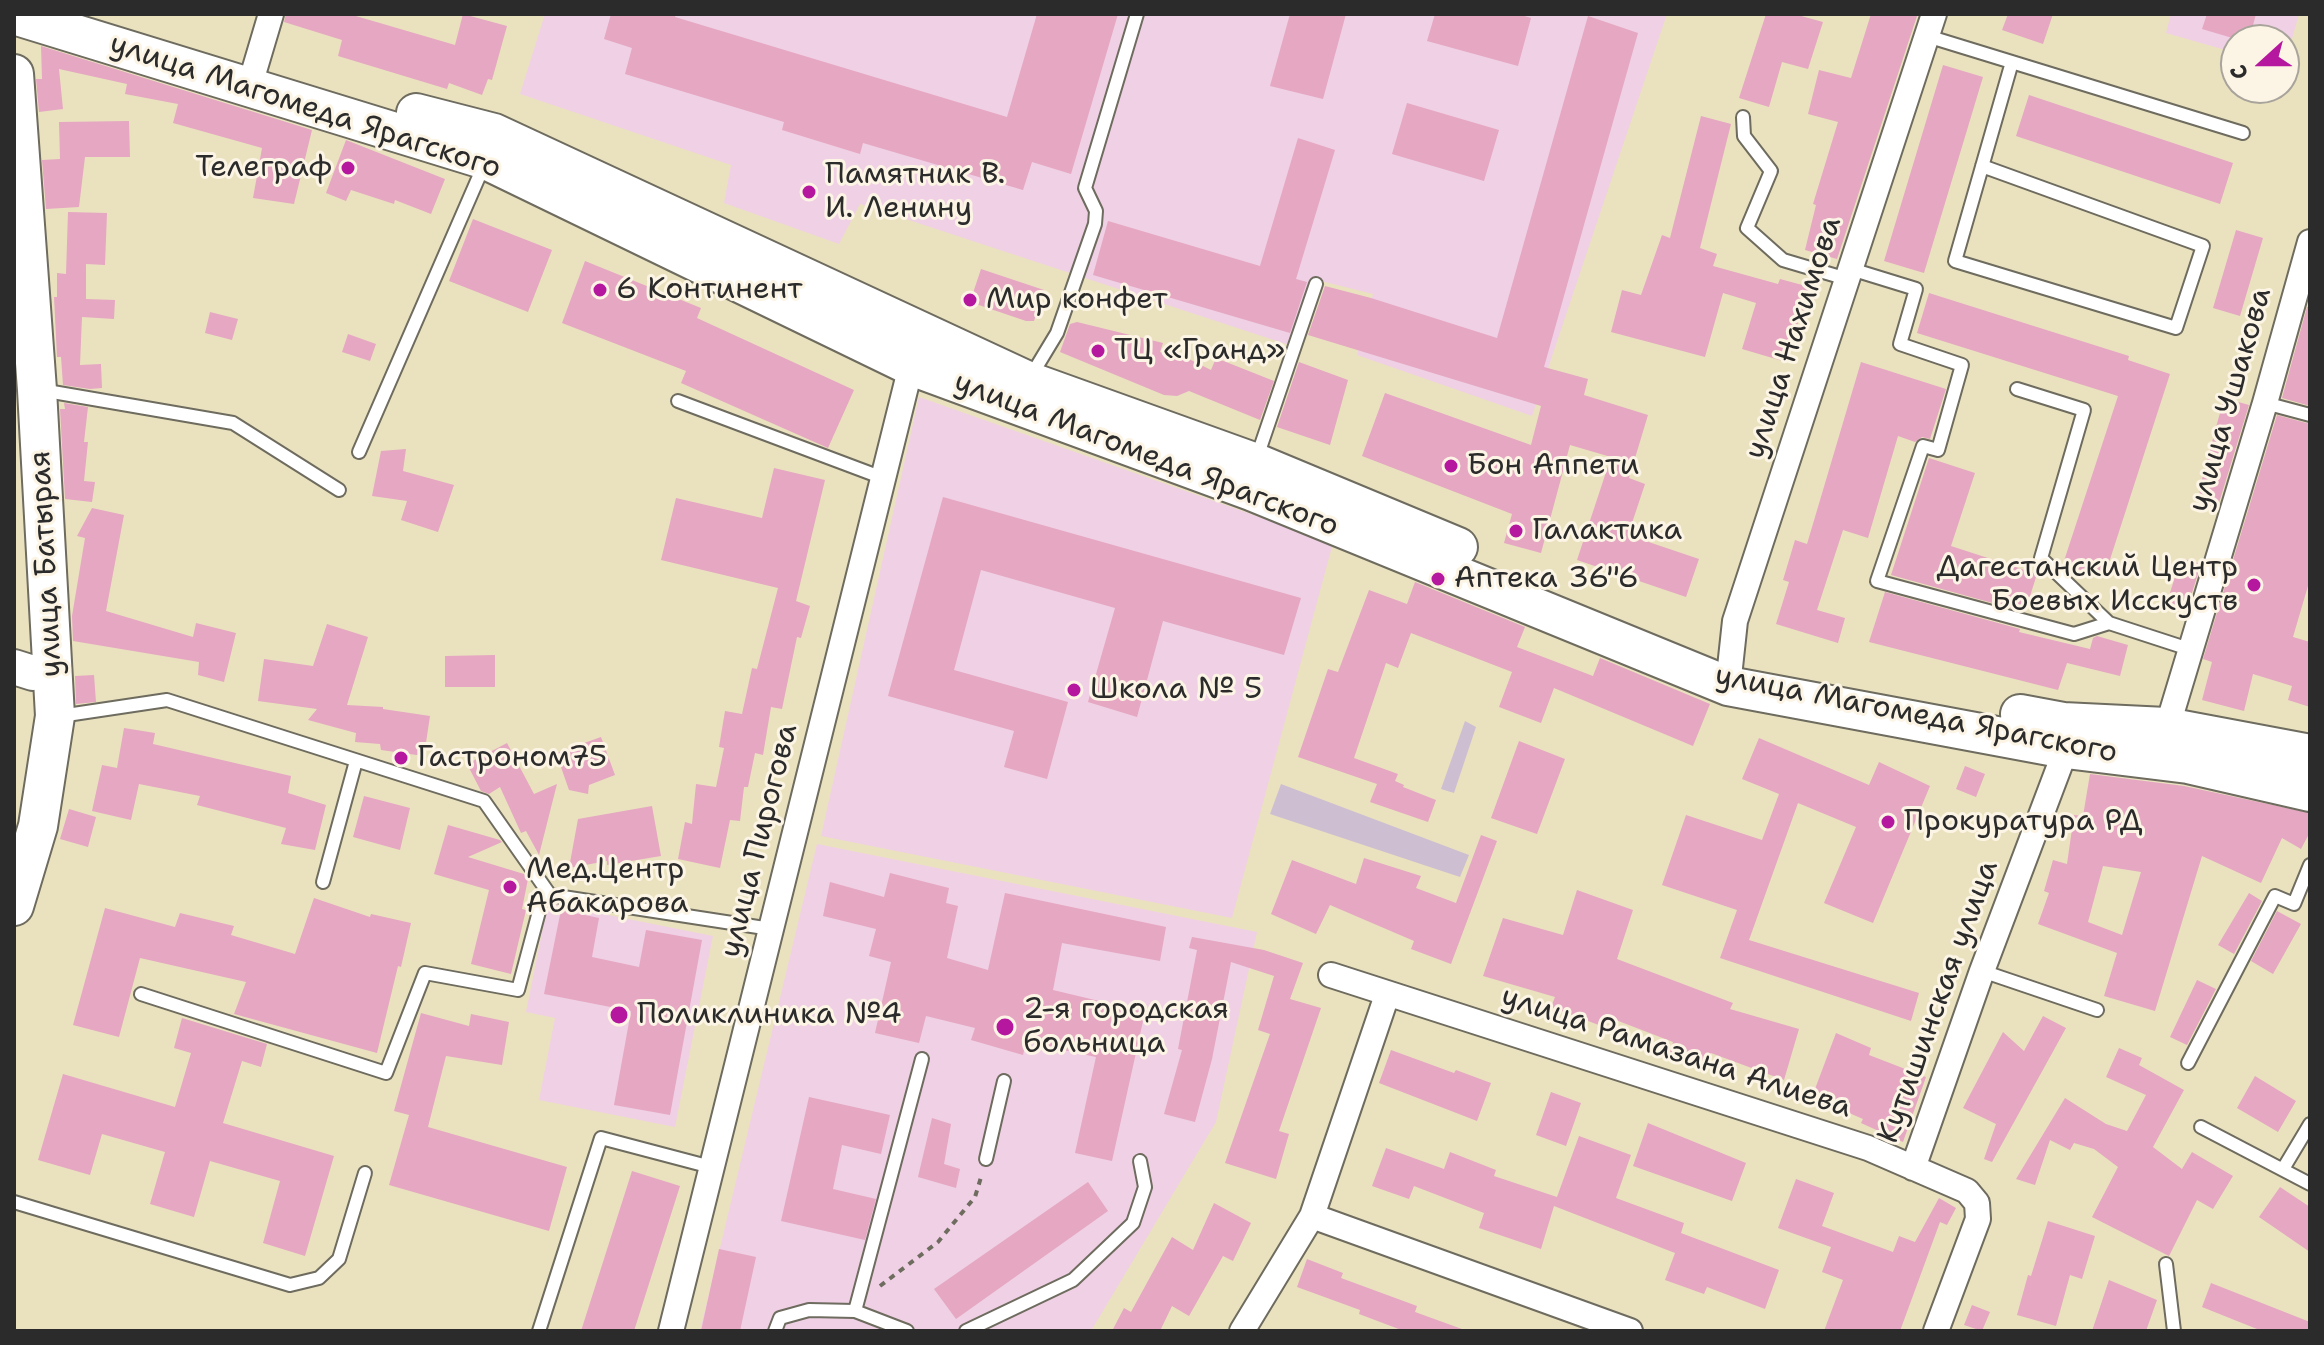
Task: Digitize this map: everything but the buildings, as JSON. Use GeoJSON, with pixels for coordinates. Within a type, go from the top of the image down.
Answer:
{"type":"FeatureCollection","features":[{"type":"Feature","properties":{"kind":"main road","name":"улица Магомеда Ярагского"},"geometry":{"type":"LineString","coordinates":[[85,14],[252,78]]}},
{"type":"Feature","properties":{"kind":"main road","name":"улица Магомеда Ярагского"},"geometry":{"type":"LineString","coordinates":[[14,15],[252,78],[490,147],[1026,393],[1253,477],[1730,673],[2064,735],[2310,754]]}},
{"type":"Feature","properties":{"kind":"main road","name":"улица Батырая"},"geometry":{"type":"LineString","coordinates":[[14,74],[37,390],[33,665]]}},
{"type":"Feature","properties":{"kind":"main road","name":"улица Магомеда Ярагского"},"geometry":{"type":"LineString","coordinates":[[490,147],[911,366],[1026,393]]}},
{"type":"Feature","properties":{"kind":"main road","name":"улица Батырая"},"geometry":{"type":"LineString","coordinates":[[14,349],[33,665],[45,721],[38,826],[14,906]]}},
{"type":"Feature","properties":{"kind":"main road","name":"улица Батырая"},"geometry":{"type":"LineString","coordinates":[[14,846],[45,721]]}},
{"type":"Feature","properties":{"kind":"main road","name":"улица Магомеда Ярагского"},"geometry":{"type":"LineString","coordinates":[[2163,743],[2310,792]]}},
{"type":"Feature","properties":{"kind":"street"},"geometry":{"type":"LineString","coordinates":[[252,78],[271,14]]}},
{"type":"Feature","properties":{"kind":"street","name":"улица Нахимова"},"geometry":{"type":"LineString","coordinates":[[1730,673],[1735,621],[1930,25]]}},
{"type":"Feature","properties":{"kind":"street","name":"улица Ушакова"},"geometry":{"type":"LineString","coordinates":[[2163,743],[2310,242]]}},
{"type":"Feature","properties":{"kind":"street","name":"улица Пирогова"},"geometry":{"type":"LineString","coordinates":[[671,1331],[911,366]]}},
{"type":"Feature","properties":{"kind":"street","name":"Кутишинская улица"},"geometry":{"type":"LineString","coordinates":[[1913,1168],[2064,735]]}},
{"type":"Feature","properties":{"kind":"street","name":"улица Рамазана Алиева"},"geometry":{"type":"LineString","coordinates":[[1331,975],[1868,1148],[1967,1191],[1977,1203],[1978,1219],[1936,1331]]}},
{"type":"Feature","properties":{"kind":"street"},"geometry":{"type":"LineString","coordinates":[[1242,1331],[1312,1216],[1387,995]]}},
{"type":"Feature","properties":{"kind":"street"},"geometry":{"type":"LineString","coordinates":[[1312,1216],[1630,1331]]}},
{"type":"Feature","properties":{"kind":"lane"},"geometry":{"type":"LineString","coordinates":[[1026,393],[1057,333],[1095,224],[1096,211],[1085,188],[1137,14]]}},
{"type":"Feature","properties":{"kind":"lane"},"geometry":{"type":"LineString","coordinates":[[1930,25],[2012,62],[2243,133]]}},
{"type":"Feature","properties":{"kind":"lane"},"geometry":{"type":"LineString","coordinates":[[1982,166],[2203,246],[2176,328],[1955,261],[1982,166],[2012,62]]}},
{"type":"Feature","properties":{"kind":"lane"},"geometry":{"type":"LineString","coordinates":[[1743,117],[1744,136],[1771,171],[1747,228],[1783,260],[1916,289],[1900,344],[1962,365],[1938,450],[1923,446],[1877,581],[2074,634],[2109,623]]}},
{"type":"Feature","properties":{"kind":"lane"},"geometry":{"type":"LineString","coordinates":[[359,452],[490,147]]}},
{"type":"Feature","properties":{"kind":"lane"},"geometry":{"type":"LineString","coordinates":[[1253,477],[1316,284]]}},
{"type":"Feature","properties":{"kind":"lane"},"geometry":{"type":"LineString","coordinates":[[2017,389],[2084,410],[2041,558],[2109,623],[2189,649]]}},
{"type":"Feature","properties":{"kind":"lane"},"geometry":{"type":"LineString","coordinates":[[37,390],[233,423],[339,490]]}},
{"type":"Feature","properties":{"kind":"lane"},"geometry":{"type":"LineString","coordinates":[[678,401],[883,478]]}},
{"type":"Feature","properties":{"kind":"lane"},"geometry":{"type":"LineString","coordinates":[[2265,403],[2310,415]]}},
{"type":"Feature","properties":{"kind":"lane"},"geometry":{"type":"LineString","coordinates":[[45,721],[167,700],[484,801],[553,896],[771,929]]}},
{"type":"Feature","properties":{"kind":"lane"},"geometry":{"type":"LineString","coordinates":[[323,882],[356,761]]}},
{"type":"Feature","properties":{"kind":"lane"},"geometry":{"type":"LineString","coordinates":[[2188,1063],[2275,896],[2294,904],[2310,865]]}},
{"type":"Feature","properties":{"kind":"lane"},"geometry":{"type":"LineString","coordinates":[[141,994],[386,1073],[425,973],[518,990],[545,889]]}},
{"type":"Feature","properties":{"kind":"lane"},"geometry":{"type":"LineString","coordinates":[[1982,971],[2097,1010]]}},
{"type":"Feature","properties":{"kind":"lane"},"geometry":{"type":"LineString","coordinates":[[857,1306],[922,1059]]}},
{"type":"Feature","properties":{"kind":"lane"},"geometry":{"type":"LineString","coordinates":[[986,1159],[1004,1081]]}},
{"type":"Feature","properties":{"kind":"lane"},"geometry":{"type":"LineString","coordinates":[[2283,1169],[2310,1124]]}},
{"type":"Feature","properties":{"kind":"lane"},"geometry":{"type":"LineString","coordinates":[[2201,1127],[2310,1184]]}},
{"type":"Feature","properties":{"kind":"lane"},"geometry":{"type":"LineString","coordinates":[[539,1331],[601,1138],[711,1167]]}},
{"type":"Feature","properties":{"kind":"lane"},"geometry":{"type":"LineString","coordinates":[[966,1331],[1073,1280],[1133,1223],[1145,1187],[1140,1161]]}},
{"type":"Feature","properties":{"kind":"lane"},"geometry":{"type":"LineString","coordinates":[[14,1202],[290,1285],[319,1278],[339,1259],[365,1173]]}},
{"type":"Feature","properties":{"kind":"lane"},"geometry":{"type":"LineString","coordinates":[[2166,1264],[2174,1331]]}},
{"type":"Feature","properties":{"kind":"lane"},"geometry":{"type":"LineString","coordinates":[[775,1331],[780,1318],[809,1310],[857,1306],[907,1331]]}},
{"type":"Feature","properties":{"kind":"path"},"geometry":{"type":"LineString","coordinates":[[857,1306],[938,1242],[975,1197],[986,1159]]}},
{"type":"Feature","properties":{"kind":"shaded area"},"geometry":{"type":"Polygon","coordinates":[[[545,14],[1667,14],[1532,416],[1357,355],[1373,294],[1313,279],[1292,346],[860,204],[839,244],[724,203],[731,165],[520,94],[545,14]]]}},
{"type":"Feature","properties":{"kind":"shaded area"},"geometry":{"type":"Polygon","coordinates":[[[2171,14],[2299,14],[2296,24],[2220,24],[2220,48],[2166,33],[2171,14]]]}},
{"type":"Feature","properties":{"kind":"shaded area","name":"Школа № 5"},"geometry":{"type":"Polygon","coordinates":[[[919,397],[1333,543],[1232,918],[821,836],[919,397]]]}},
{"type":"Feature","properties":{"kind":"shaded area"},"geometry":{"type":"Polygon","coordinates":[[[1465,721],[1476,727],[1454,793],[1441,789],[1465,721]]]}},
{"type":"Feature","properties":{"kind":"shaded area"},"geometry":{"type":"Polygon","coordinates":[[[1281,784],[1469,855],[1460,877],[1270,814],[1281,784]]]}},
{"type":"Feature","properties":{"kind":"shaded area","name":"2-я городская больница"},"geometry":{"type":"Polygon","coordinates":[[[817,844],[1257,932],[1216,1122],[1091,1331],[700,1331],[817,844]]]}},
{"type":"Feature","properties":{"kind":"shaded area","name":"Поликлиника №4"},"geometry":{"type":"Polygon","coordinates":[[[548,903],[713,936],[675,1127],[539,1100],[555,1018],[526,1012],[548,903]]]}},
{"type":"Feature","properties":{"kind":"place","name":"Телеграф"},"geometry":{"type":"Point","coordinates":[348,168]}},
{"type":"Feature","properties":{"kind":"place","name":"Памятник В. И. Ленину"},"geometry":{"type":"Point","coordinates":[809,192]}},
{"type":"Feature","properties":{"kind":"place","name":"6 Континент"},"geometry":{"type":"Point","coordinates":[600,290]}},
{"type":"Feature","properties":{"kind":"place","name":"Мир конфет"},"geometry":{"type":"Point","coordinates":[970,300]}},
{"type":"Feature","properties":{"kind":"place","name":"ТЦ «Гранд»"},"geometry":{"type":"Point","coordinates":[1098,351]}},
{"type":"Feature","properties":{"kind":"place","name":"Бон Аппети"},"geometry":{"type":"Point","coordinates":[1451,466]}},
{"type":"Feature","properties":{"kind":"place","name":"Галактика"},"geometry":{"type":"Point","coordinates":[1516,531]}},
{"type":"Feature","properties":{"kind":"place","name":"Аптека 36\"6"},"geometry":{"type":"Point","coordinates":[1438,579]}},
{"type":"Feature","properties":{"kind":"place","name":"Дагестанский Центр Боевых Исскуств"},"geometry":{"type":"Point","coordinates":[2254,585]}},
{"type":"Feature","properties":{"kind":"place","name":"Школа № 5"},"geometry":{"type":"Point","coordinates":[1074,690]}},
{"type":"Feature","properties":{"kind":"place","name":"Гастроном75"},"geometry":{"type":"Point","coordinates":[401,758]}},
{"type":"Feature","properties":{"kind":"place","name":"Прокуратура РД"},"geometry":{"type":"Point","coordinates":[1888,822]}},
{"type":"Feature","properties":{"kind":"place","name":"Мед.Центр Абакарова"},"geometry":{"type":"Point","coordinates":[510,887]}},
{"type":"Feature","properties":{"kind":"place","name":"Поликлиника №4"},"geometry":{"type":"Point","coordinates":[619,1015]}},
{"type":"Feature","properties":{"kind":"place","name":"2-я городская больница"},"geometry":{"type":"Point","coordinates":[1005,1027]}}]}
